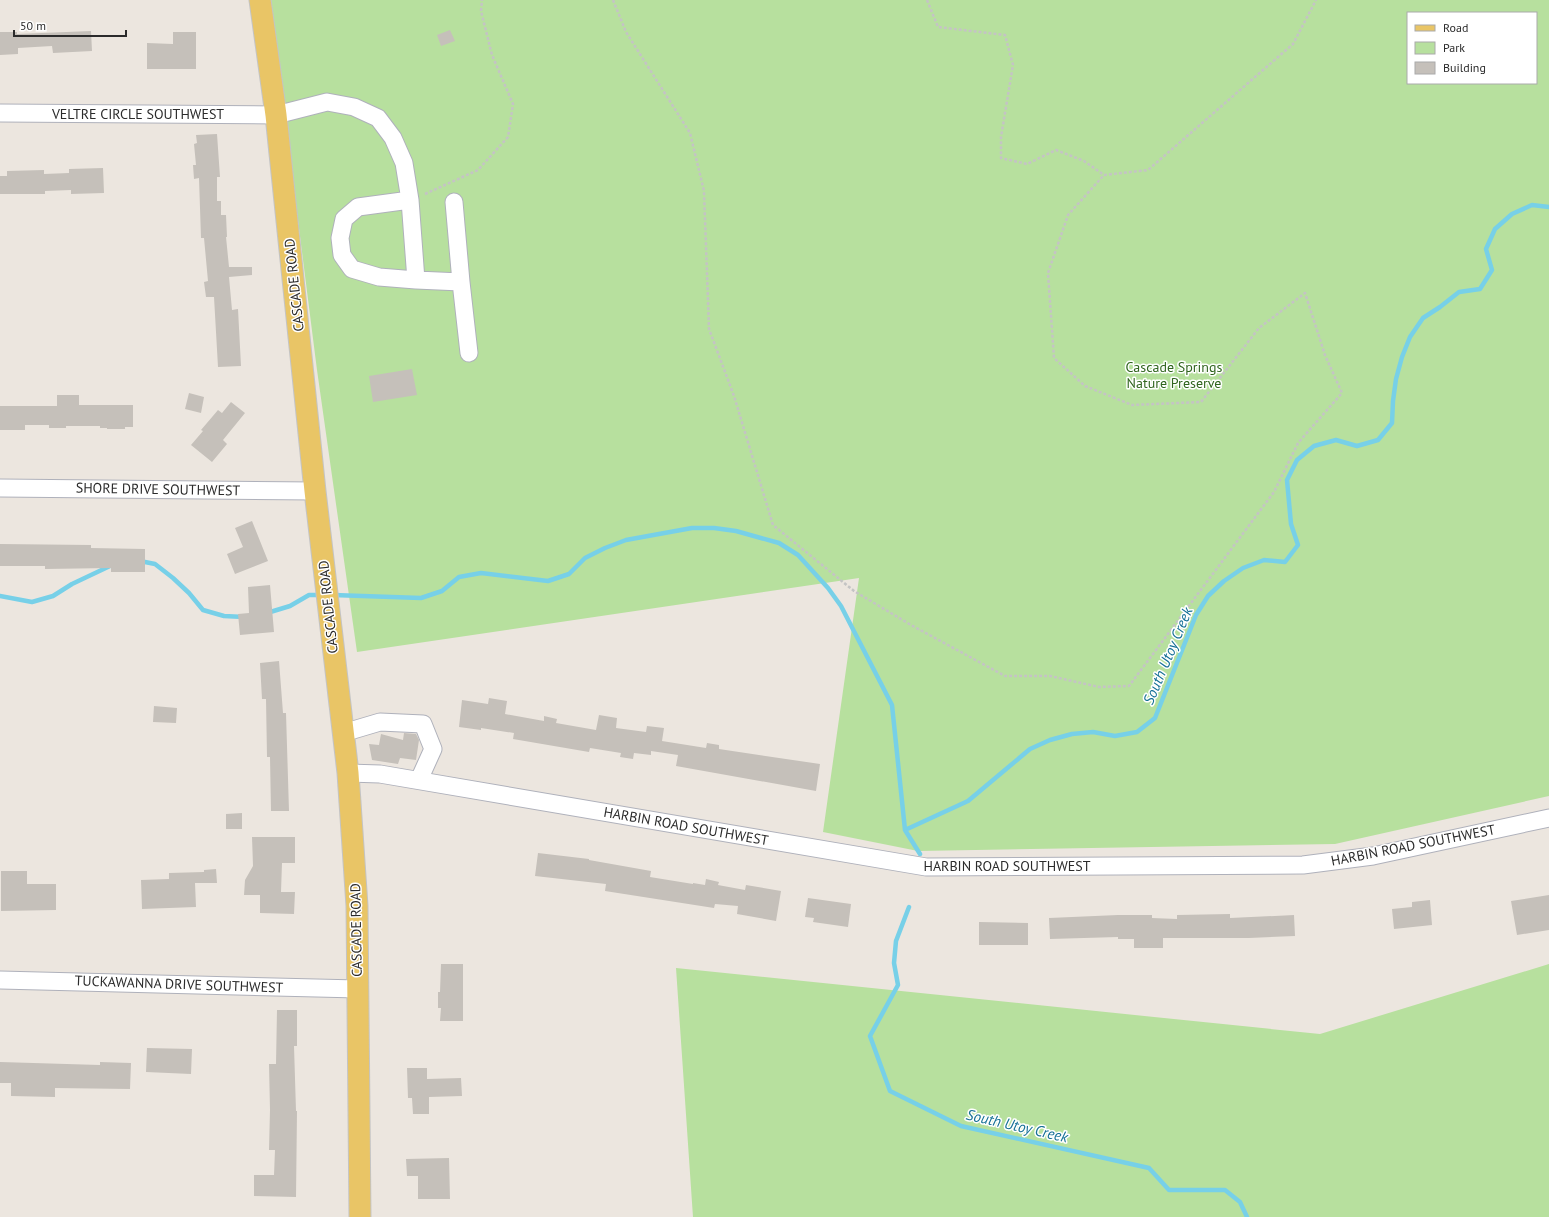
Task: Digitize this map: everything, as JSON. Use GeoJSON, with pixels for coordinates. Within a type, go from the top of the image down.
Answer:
{"type":"FeatureCollection","features":[{"type":"Feature","properties":{"kind":"main road","name":"CASCADE ROAD"},"geometry":{"type":"LineString","coordinates":[[260,0],[276,115],[315,491],[348,773],[357,906],[360,1217]]}},
{"type":"Feature","properties":{"kind":"street","name":"VELTRE CIRCLE SOUTHWEST"},"geometry":{"type":"LineString","coordinates":[[0,113],[276,115],[326,102],[354,107],[378,118],[393,138],[404,163],[410,200],[416,280]]}},
{"type":"Feature","properties":{"kind":"street"},"geometry":{"type":"LineString","coordinates":[[410,200],[358,207],[344,218],[340,238],[342,255],[352,269],[379,277],[461,282]]}},
{"type":"Feature","properties":{"kind":"street"},"geometry":{"type":"LineString","coordinates":[[454,202],[461,282],[470,353]]}},
{"type":"Feature","properties":{"kind":"street","name":"SHORE DRIVE SOUTHWEST"},"geometry":{"type":"LineString","coordinates":[[0,488],[315,491]]}},
{"type":"Feature","properties":{"kind":"street"},"geometry":{"type":"LineString","coordinates":[[343,733],[380,722],[423,724],[433,749],[419,780]]}},
{"type":"Feature","properties":{"kind":"street","name":"HARBIN ROAD SOUTHWEST"},"geometry":{"type":"LineString","coordinates":[[348,773],[380,774],[419,780],[926,867],[1303,865],[1373,856],[1549,818]]}},
{"type":"Feature","properties":{"kind":"street","name":"TUCKAWANNA DRIVE SOUTHWEST"},"geometry":{"type":"LineString","coordinates":[[0,980],[358,989]]}},
{"type":"Feature","properties":{"kind":"path"},"geometry":{"type":"LineString","coordinates":[[410,200],[478,170],[508,137],[513,104],[492,55],[481,11],[482,0]]}},
{"type":"Feature","properties":{"kind":"path"},"geometry":{"type":"LineString","coordinates":[[613,0],[626,32],[690,133],[704,191],[709,329],[734,396],[774,525],[854,591],[911,625],[1005,676],[1050,676],[1099,687],[1128,686],[1274,492],[1298,442],[1342,393],[1325,355],[1305,294],[1259,328],[1201,402],[1132,405],[1085,386],[1054,358],[1048,273],[1068,215],[1104,175]]}},
{"type":"Feature","properties":{"kind":"path"},"geometry":{"type":"LineString","coordinates":[[927,0],[938,27],[1005,35],[1013,65],[1001,137],[1001,158],[1027,164],[1056,150],[1084,161],[1104,175],[1148,170],[1293,44],[1316,0]]}},
{"type":"Feature","properties":{"kind":"green space","name":"Cascade Springs Nature Preserve"},"geometry":{"type":"Polygon","coordinates":[[[270,0],[1549,0],[1549,796],[1335,844],[918,851],[823,832],[859,578],[357,652],[317,370],[270,0]]]}},
{"type":"Feature","properties":{"kind":"green space"},"geometry":{"type":"Polygon","coordinates":[[[1549,964],[1549,1217],[693,1217],[676,968],[1320,1034],[1549,964]]]}},
{"type":"Feature","properties":{"kind":"building"},"geometry":{"type":"Polygon","coordinates":[[[450,30],[455,41],[441,46],[437,35],[450,30]]]}},
{"type":"Feature","properties":{"kind":"building"},"geometry":{"type":"Polygon","coordinates":[[[91,31],[92,51],[53,53],[52,46],[18,48],[18,54],[0,55],[0,32],[17,32],[17,34],[91,31]]]}},
{"type":"Feature","properties":{"kind":"building"},"geometry":{"type":"Polygon","coordinates":[[[173,32],[196,32],[196,69],[147,69],[147,43],[173,44],[173,32]]]}},
{"type":"Feature","properties":{"kind":"building"},"geometry":{"type":"Polygon","coordinates":[[[217,134],[220,177],[217,177],[217,201],[221,201],[221,215],[226,215],[226,237],[229,267],[252,267],[252,275],[229,277],[232,310],[238,309],[241,366],[218,367],[214,297],[206,297],[204,282],[208,281],[204,238],[201,238],[199,178],[194,179],[193,165],[196,165],[194,144],[197,143],[196,135],[217,134]]]}},
{"type":"Feature","properties":{"kind":"building"},"geometry":{"type":"Polygon","coordinates":[[[103,168],[104,193],[71,194],[71,190],[45,191],[45,194],[0,194],[0,176],[7,176],[7,171],[44,170],[44,174],[69,173],[69,169],[103,168]]]}},
{"type":"Feature","properties":{"kind":"building"},"geometry":{"type":"Polygon","coordinates":[[[412,369],[417,395],[373,402],[369,376],[412,369]]]}},
{"type":"Feature","properties":{"kind":"building"},"geometry":{"type":"Polygon","coordinates":[[[189,393],[204,397],[201,413],[185,409],[189,393]]]}},
{"type":"Feature","properties":{"kind":"building"},"geometry":{"type":"Polygon","coordinates":[[[57,395],[79,395],[79,405],[133,405],[133,427],[125,427],[125,429],[107,429],[100,428],[100,426],[66,426],[66,428],[49,428],[49,425],[25,425],[25,430],[0,430],[0,406],[57,406],[57,395]]]}},
{"type":"Feature","properties":{"kind":"building"},"geometry":{"type":"Polygon","coordinates":[[[231,402],[245,413],[223,440],[227,444],[212,462],[191,445],[203,431],[201,430],[218,410],[222,413],[231,402]]]}},
{"type":"Feature","properties":{"kind":"building"},"geometry":{"type":"Polygon","coordinates":[[[252,521],[268,561],[235,574],[227,554],[243,547],[235,528],[252,521]]]}},
{"type":"Feature","properties":{"kind":"building"},"geometry":{"type":"Polygon","coordinates":[[[0,544],[91,545],[91,548],[145,549],[145,572],[111,572],[111,568],[45,569],[45,566],[0,566],[0,544]]]}},
{"type":"Feature","properties":{"kind":"building"},"geometry":{"type":"Polygon","coordinates":[[[270,585],[274,632],[240,635],[238,614],[249,613],[248,587],[270,585]]]}},
{"type":"Feature","properties":{"kind":"building"},"geometry":{"type":"Polygon","coordinates":[[[279,661],[283,713],[286,713],[289,811],[271,811],[270,757],[267,757],[266,699],[262,699],[260,663],[279,661]]]}},
{"type":"Feature","properties":{"kind":"building"},"geometry":{"type":"Polygon","coordinates":[[[489,698],[507,701],[505,714],[544,721],[544,716],[557,719],[556,723],[596,730],[599,715],[617,718],[616,728],[646,732],[647,726],[664,728],[662,741],[706,748],[707,743],[719,745],[719,749],[820,764],[816,791],[676,766],[678,755],[651,751],[651,755],[634,753],[633,759],[620,757],[621,753],[590,748],[589,752],[513,739],[514,733],[481,728],[481,730],[459,727],[462,700],[488,704],[489,698]]]}},
{"type":"Feature","properties":{"kind":"building"},"geometry":{"type":"Polygon","coordinates":[[[154,706],[177,708],[176,723],[153,722],[154,706]]]}},
{"type":"Feature","properties":{"kind":"building"},"geometry":{"type":"Polygon","coordinates":[[[404,733],[416,734],[419,740],[416,760],[400,758],[398,764],[372,760],[369,744],[379,745],[381,734],[403,740],[404,733]]]}},
{"type":"Feature","properties":{"kind":"building"},"geometry":{"type":"Polygon","coordinates":[[[242,813],[242,829],[226,829],[226,814],[242,813]]]}},
{"type":"Feature","properties":{"kind":"building"},"geometry":{"type":"Polygon","coordinates":[[[252,837],[295,837],[295,863],[282,863],[281,892],[295,892],[294,914],[260,913],[260,895],[244,895],[245,880],[253,866],[252,837]]]}},
{"type":"Feature","properties":{"kind":"building"},"geometry":{"type":"Polygon","coordinates":[[[538,853],[589,859],[651,871],[650,877],[693,884],[705,885],[706,879],[719,882],[718,885],[745,890],[746,885],[781,891],[776,921],[737,914],[738,906],[715,904],[714,908],[605,891],[606,884],[535,876],[538,853]]]}},
{"type":"Feature","properties":{"kind":"building"},"geometry":{"type":"Polygon","coordinates":[[[216,869],[217,883],[195,883],[196,907],[142,909],[141,880],[169,879],[169,873],[204,872],[204,870],[216,869]]]}},
{"type":"Feature","properties":{"kind":"building"},"geometry":{"type":"Polygon","coordinates":[[[1,871],[27,871],[27,884],[56,884],[56,910],[1,911],[1,871]]]}},
{"type":"Feature","properties":{"kind":"building"},"geometry":{"type":"Polygon","coordinates":[[[1549,895],[1549,930],[1517,935],[1511,901],[1549,895]]]}},
{"type":"Feature","properties":{"kind":"building"},"geometry":{"type":"Polygon","coordinates":[[[808,898],[851,904],[848,927],[813,922],[814,918],[805,917],[808,898]]]}},
{"type":"Feature","properties":{"kind":"building"},"geometry":{"type":"Polygon","coordinates":[[[1430,900],[1432,925],[1394,929],[1392,909],[1412,907],[1412,902],[1430,900]]]}},
{"type":"Feature","properties":{"kind":"building"},"geometry":{"type":"Polygon","coordinates":[[[1230,914],[1230,918],[1294,915],[1295,936],[1249,938],[1163,938],[1163,948],[1134,948],[1134,939],[1118,939],[1118,937],[1050,939],[1049,918],[1152,915],[1152,918],[1177,919],[1177,915],[1230,914]]]}},
{"type":"Feature","properties":{"kind":"building"},"geometry":{"type":"Polygon","coordinates":[[[979,922],[1028,923],[1028,945],[979,945],[979,922]]]}},
{"type":"Feature","properties":{"kind":"building"},"geometry":{"type":"Polygon","coordinates":[[[441,964],[463,964],[463,1021],[440,1021],[441,1008],[438,1008],[438,992],[440,992],[441,964]]]}},
{"type":"Feature","properties":{"kind":"building"},"geometry":{"type":"Polygon","coordinates":[[[277,1010],[297,1010],[297,1046],[294,1046],[297,1111],[296,1197],[254,1196],[254,1175],[274,1175],[275,1150],[269,1150],[269,1064],[276,1064],[277,1010]]]}},
{"type":"Feature","properties":{"kind":"building"},"geometry":{"type":"Polygon","coordinates":[[[147,1048],[192,1049],[191,1074],[146,1072],[147,1048]]]}},
{"type":"Feature","properties":{"kind":"building"},"geometry":{"type":"Polygon","coordinates":[[[0,1062],[100,1065],[100,1062],[131,1063],[130,1089],[55,1088],[55,1097],[11,1096],[11,1083],[0,1083],[0,1062]]]}},
{"type":"Feature","properties":{"kind":"building"},"geometry":{"type":"Polygon","coordinates":[[[407,1068],[427,1068],[427,1079],[461,1078],[462,1096],[429,1097],[429,1114],[413,1114],[412,1098],[408,1098],[407,1068]]]}},
{"type":"Feature","properties":{"kind":"building"},"geometry":{"type":"Polygon","coordinates":[[[449,1158],[450,1199],[418,1199],[418,1176],[407,1176],[406,1159],[449,1158]]]}},
{"type":"Feature","properties":{"kind":"waterway","name":"South Utoy Creek"},"geometry":{"type":"LineString","coordinates":[[905,830],[968,801],[1030,749],[1050,740],[1072,734],[1093,732],[1115,736],[1137,732],[1155,718],[1196,615],[1208,596],[1224,581],[1243,568],[1264,560],[1285,562],[1298,545],[1291,524],[1287,480],[1297,460],[1314,446],[1336,440],[1357,446],[1378,440],[1392,423],[1396,379],[1402,357],[1410,337],[1423,318],[1459,292],[1480,289],[1492,270],[1486,249],[1495,229],[1512,214],[1532,205],[1549,207]]}},
{"type":"Feature","properties":{"kind":"waterway"},"geometry":{"type":"LineString","coordinates":[[333,595],[421,598],[442,591],[459,577],[481,573],[548,581],[569,574],[585,558],[626,540],[692,528],[714,528],[736,531],[779,543],[798,555],[828,588],[841,606],[892,705],[905,830],[920,854]]}},
{"type":"Feature","properties":{"kind":"waterway"},"geometry":{"type":"LineString","coordinates":[[140,561],[155,564],[189,593],[203,610],[224,616],[244,617]]}},
{"type":"Feature","properties":{"kind":"waterway"},"geometry":{"type":"LineString","coordinates":[[0,596],[32,602],[53,596],[72,584],[110,566]]}},
{"type":"Feature","properties":{"kind":"waterway"},"geometry":{"type":"LineString","coordinates":[[267,613],[290,606],[309,595],[322,595]]}},
{"type":"Feature","properties":{"kind":"waterway","name":"South Utoy Creek"},"geometry":{"type":"LineString","coordinates":[[909,907],[896,941],[894,963],[898,985],[870,1036],[890,1091],[961,1126],[1149,1168],[1169,1190],[1225,1190],[1240,1202],[1247,1217]]}}]}
